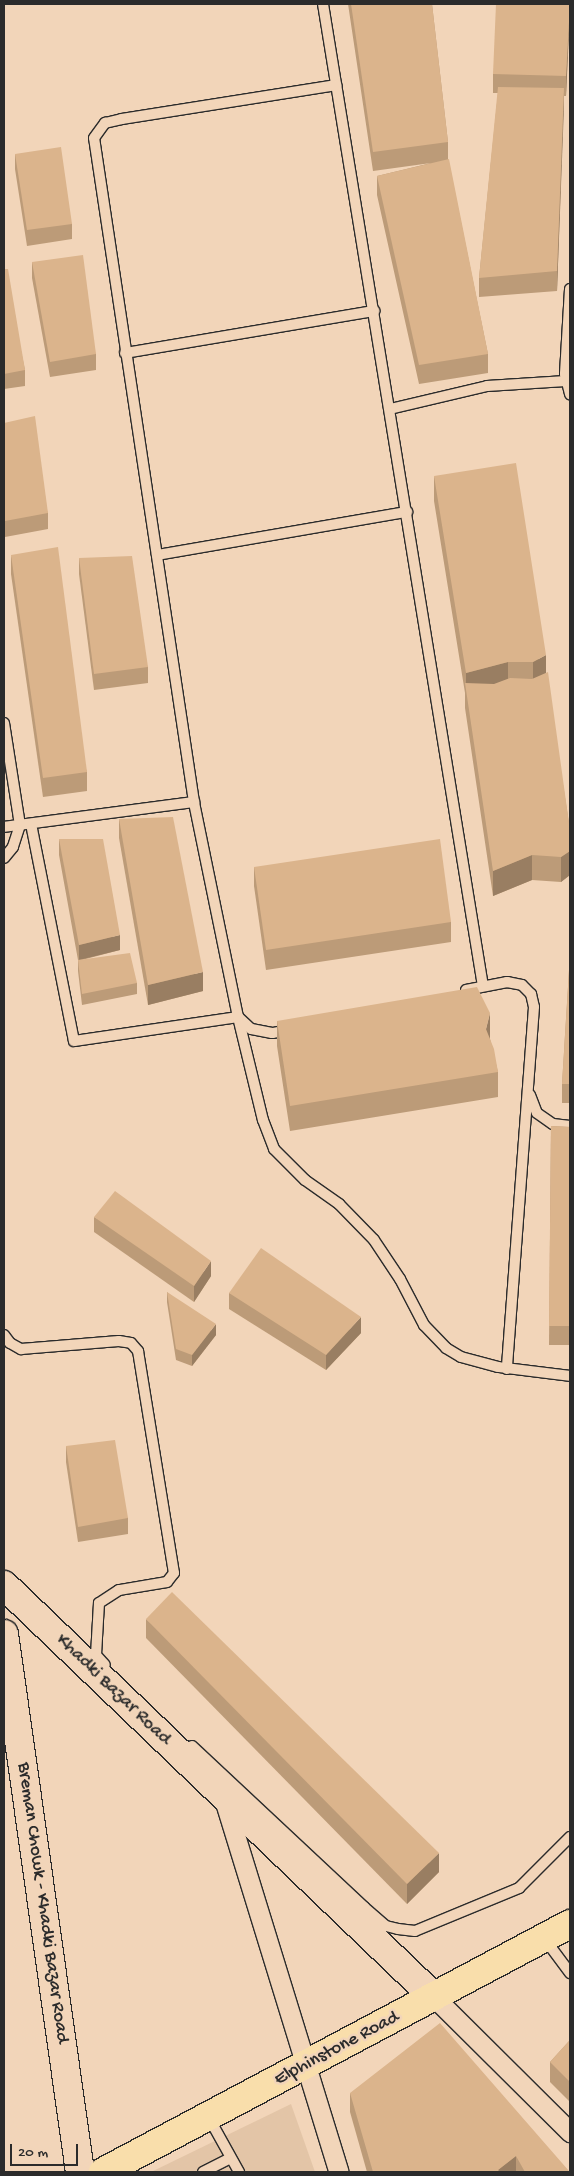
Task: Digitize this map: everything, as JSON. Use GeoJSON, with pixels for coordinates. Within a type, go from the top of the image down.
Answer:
{"type":"FeatureCollection","features":[{"type":"Feature","properties":{"kind":"main road","name":"Khadki Bazar Road"},"geometry":{"type":"LineString","coordinates":[[4,1585],[434,1997]]}},
{"type":"Feature","properties":{"kind":"main road","name":"Breman Chowk - Khadki Bazar Road"},"geometry":{"type":"LineString","coordinates":[[4,1634],[80,2172]]}},
{"type":"Feature","properties":{"kind":"main road","name":"Elphinstone Road"},"geometry":{"type":"LineString","coordinates":[[109,2171],[570,1924]]}},
{"type":"Feature","properties":{"kind":"street","name":"Khadki Bazar Road"},"geometry":{"type":"LineString","coordinates":[[222,1794],[339,2172]]}},
{"type":"Feature","properties":{"kind":"street"},"geometry":{"type":"LineString","coordinates":[[434,1997],[570,2132]]}},
{"type":"Feature","properties":{"kind":"lane"},"geometry":{"type":"LineString","coordinates":[[323,4],[483,986]]}},
{"type":"Feature","properties":{"kind":"lane"},"geometry":{"type":"LineString","coordinates":[[336,85],[105,123],[94,138],[94,154],[194,802],[238,1017],[264,1120],[274,1149],[305,1180],[339,1204],[374,1240],[400,1278],[424,1325],[446,1348],[461,1357],[507,1369],[570,1376]]}},
{"type":"Feature","properties":{"kind":"lane"},"geometry":{"type":"LineString","coordinates":[[570,290],[566,381],[570,394]]}},
{"type":"Feature","properties":{"kind":"lane"},"geometry":{"type":"LineString","coordinates":[[125,352],[374,311]]}},
{"type":"Feature","properties":{"kind":"lane"},"geometry":{"type":"LineString","coordinates":[[390,409],[487,386],[566,381]]}},
{"type":"Feature","properties":{"kind":"lane"},"geometry":{"type":"LineString","coordinates":[[157,555],[407,512]]}},
{"type":"Feature","properties":{"kind":"lane"},"geometry":{"type":"LineString","coordinates":[[4,723],[74,1041],[238,1017]]}},
{"type":"Feature","properties":{"kind":"lane"},"geometry":{"type":"LineString","coordinates":[[4,827],[194,802]]}},
{"type":"Feature","properties":{"kind":"lane"},"geometry":{"type":"LineString","coordinates":[[4,858],[13,848],[26,824]]}},
{"type":"Feature","properties":{"kind":"lane"},"geometry":{"type":"LineString","coordinates":[[454,993],[507,982],[522,985],[531,994],[534,1007],[507,1369]]}},
{"type":"Feature","properties":{"kind":"lane"},"geometry":{"type":"LineString","coordinates":[[238,1017],[251,1029],[272,1033],[300,1027]]}},
{"type":"Feature","properties":{"kind":"lane"},"geometry":{"type":"LineString","coordinates":[[529,1092],[537,1113],[554,1124],[570,1126]]}},
{"type":"Feature","properties":{"kind":"lane"},"geometry":{"type":"LineString","coordinates":[[4,1335],[10,1343],[21,1349],[119,1341],[131,1343],[138,1351],[174,1573],[167,1582],[119,1590],[99,1603],[96,1655],[112,1672]]}},
{"type":"Feature","properties":{"kind":"lane"},"geometry":{"type":"LineString","coordinates":[[184,1739],[364,1907],[392,1928],[415,1931],[501,1897],[518,1888],[570,1837]]}},
{"type":"Feature","properties":{"kind":"lane"},"geometry":{"type":"LineString","coordinates":[[544,1938],[570,1973]]}},
{"type":"Feature","properties":{"kind":"lane"},"geometry":{"type":"LineString","coordinates":[[208,2117],[239,2172]]}},
{"type":"Feature","properties":{"kind":"lane"},"geometry":{"type":"LineString","coordinates":[[203,2172],[231,2158]]}},
{"type":"Feature","properties":{"kind":"shaded area"},"geometry":{"type":"Polygon","coordinates":[[[291,2104],[315,2172],[151,2172],[291,2104]]]}},
{"type":"Feature","properties":{"kind":"building"},"geometry":{"type":"Polygon","coordinates":[[[351,4],[432,4],[448,142],[373,152],[351,4]]]}},
{"type":"Feature","properties":{"kind":"building"},"geometry":{"type":"Polygon","coordinates":[[[496,4],[570,4],[566,76],[493,74],[496,4]]]}},
{"type":"Feature","properties":{"kind":"building"},"geometry":{"type":"Polygon","coordinates":[[[498,87],[564,88],[557,271],[479,278],[498,87]]]}},
{"type":"Feature","properties":{"kind":"building"},"geometry":{"type":"Polygon","coordinates":[[[61,147],[72,224],[27,230],[15,154],[61,147]]]}},
{"type":"Feature","properties":{"kind":"building"},"geometry":{"type":"Polygon","coordinates":[[[449,159],[488,354],[419,365],[377,176],[449,159]]]}},
{"type":"Feature","properties":{"kind":"building"},"geometry":{"type":"Polygon","coordinates":[[[83,255],[96,354],[50,362],[32,262],[83,255]]]}},
{"type":"Feature","properties":{"kind":"building"},"geometry":{"type":"Polygon","coordinates":[[[4,269],[8,269],[25,370],[4,374],[4,269]]]}},
{"type":"Feature","properties":{"kind":"building"},"geometry":{"type":"Polygon","coordinates":[[[35,416],[48,513],[5,521],[4,423],[35,416]]]}},
{"type":"Feature","properties":{"kind":"building"},"geometry":{"type":"Polygon","coordinates":[[[516,463],[546,655],[533,662],[508,662],[466,673],[434,476],[516,463]]]}},
{"type":"Feature","properties":{"kind":"building"},"geometry":{"type":"Polygon","coordinates":[[[58,547],[87,772],[43,778],[11,555],[58,547]]]}},
{"type":"Feature","properties":{"kind":"building"},"geometry":{"type":"Polygon","coordinates":[[[132,556],[148,667],[94,674],[79,558],[132,556]]]}},
{"type":"Feature","properties":{"kind":"building"},"geometry":{"type":"Polygon","coordinates":[[[548,672],[570,830],[570,851],[561,857],[532,855],[493,871],[465,683],[494,684],[510,678],[532,679],[548,672]]]}},
{"type":"Feature","properties":{"kind":"building"},"geometry":{"type":"Polygon","coordinates":[[[173,817],[203,972],[148,985],[119,819],[173,817]]]}},
{"type":"Feature","properties":{"kind":"building"},"geometry":{"type":"Polygon","coordinates":[[[59,839],[103,839],[120,935],[79,945],[59,839]]]}},
{"type":"Feature","properties":{"kind":"building"},"geometry":{"type":"Polygon","coordinates":[[[440,839],[451,922],[266,950],[254,867],[440,839]]]}},
{"type":"Feature","properties":{"kind":"building"},"geometry":{"type":"Polygon","coordinates":[[[130,953],[137,983],[82,994],[78,960],[130,953]]]}},
{"type":"Feature","properties":{"kind":"building"},"geometry":{"type":"Polygon","coordinates":[[[570,954],[570,1084],[562,1084],[570,954]]]}},
{"type":"Feature","properties":{"kind":"building"},"geometry":{"type":"Polygon","coordinates":[[[477,987],[490,1013],[486,1029],[494,1049],[498,1072],[290,1106],[277,1021],[477,987]]]}},
{"type":"Feature","properties":{"kind":"building"},"geometry":{"type":"Polygon","coordinates":[[[551,1126],[570,1127],[570,1326],[549,1326],[551,1126]]]}},
{"type":"Feature","properties":{"kind":"building"},"geometry":{"type":"Polygon","coordinates":[[[115,1191],[211,1261],[194,1286],[94,1217],[115,1191]]]}},
{"type":"Feature","properties":{"kind":"building"},"geometry":{"type":"Polygon","coordinates":[[[261,1248],[361,1317],[326,1355],[229,1293],[261,1248]]]}},
{"type":"Feature","properties":{"kind":"building"},"geometry":{"type":"Polygon","coordinates":[[[167,1292],[216,1324],[192,1355],[176,1349],[167,1292]]]}},
{"type":"Feature","properties":{"kind":"building"},"geometry":{"type":"Polygon","coordinates":[[[115,1440],[128,1518],[78,1527],[66,1446],[115,1440]]]}},
{"type":"Feature","properties":{"kind":"building"},"geometry":{"type":"Polygon","coordinates":[[[172,1592],[439,1853],[407,1884],[146,1619],[172,1592]]]}},
{"type":"Feature","properties":{"kind":"building"},"geometry":{"type":"Polygon","coordinates":[[[440,2023],[569,2171],[525,2172],[516,2156],[498,2170],[500,2172],[373,2172],[350,2093],[440,2023]]]}},
{"type":"Feature","properties":{"kind":"building"},"geometry":{"type":"Polygon","coordinates":[[[570,2040],[570,2082],[550,2062],[570,2040]]]}}]}
